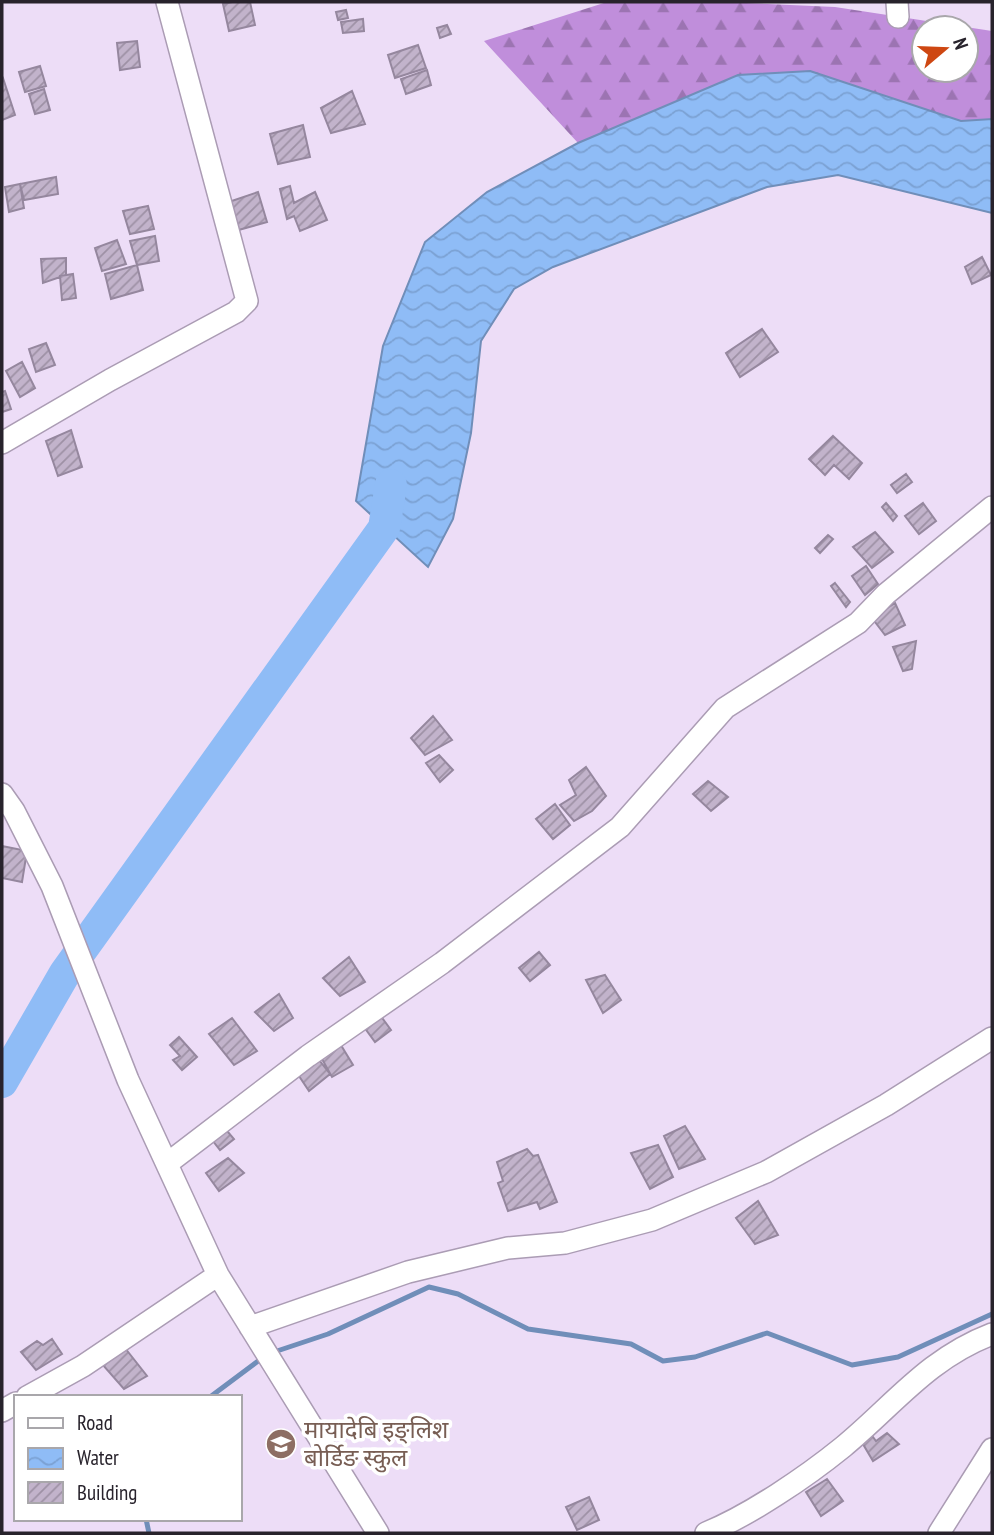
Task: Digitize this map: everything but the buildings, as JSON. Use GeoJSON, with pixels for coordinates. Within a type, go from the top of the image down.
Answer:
{"type":"FeatureCollection","features":[{"type":"Feature","properties":{"kind":"street"},"geometry":{"type":"LineString","coordinates":[[2,443],[110,380],[236,312],[247,300],[167,2]]}},
{"type":"Feature","properties":{"kind":"street"},"geometry":{"type":"LineString","coordinates":[[168,1163],[308,1056],[442,963],[620,827],[725,708],[858,623],[886,594],[992,506]]}},
{"type":"Feature","properties":{"kind":"street"},"geometry":{"type":"LineString","coordinates":[[2,794],[14,811],[60,904],[128,1080],[218,1275],[378,1533]]}},
{"type":"Feature","properties":{"kind":"street"},"geometry":{"type":"LineString","coordinates":[[255,1334],[408,1272],[508,1248],[565,1242],[652,1220],[766,1172],[886,1105],[992,1038]]}},
{"type":"Feature","properties":{"kind":"street"},"geometry":{"type":"LineString","coordinates":[[31,1395],[83,1366],[218,1275]]}},
{"type":"Feature","properties":{"kind":"street"},"geometry":{"type":"LineString","coordinates":[[706,1533],[733,1522],[842,1448],[929,1367],[992,1334]]}},
{"type":"Feature","properties":{"kind":"street"},"geometry":{"type":"LineString","coordinates":[[939,1533],[992,1449]]}},
{"type":"Feature","properties":{"kind":"green space"},"geometry":{"type":"Polygon","coordinates":[[[607,2],[722,2],[835,7],[910,18],[910,84],[980,84],[980,29],[992,31],[992,119],[961,121],[810,71],[738,75],[578,143],[484,41],[607,2]]]}},
{"type":"Feature","properties":{"kind":"water"},"geometry":{"type":"Polygon","coordinates":[[[810,71],[961,121],[992,119],[992,213],[838,175],[767,187],[553,267],[514,289],[481,341],[471,433],[453,519],[428,567],[356,501],[383,346],[425,242],[487,192],[578,143],[738,75],[810,71]]]}},
{"type":"Feature","properties":{"kind":"waterway"},"geometry":{"type":"LineString","coordinates":[[2,1082],[65,973],[384,528],[391,485]]}},
{"type":"Feature","properties":{"kind":"waterway"},"geometry":{"type":"LineString","coordinates":[[274,1352],[328,1334],[429,1287],[458,1294],[528,1329],[631,1344],[663,1361],[695,1357],[767,1333],[852,1365],[898,1357],[992,1314]]}},
{"type":"Feature","properties":{"kind":"waterway"},"geometry":{"type":"LineString","coordinates":[[213,1395],[262,1358]]}},
{"type":"Feature","properties":{"kind":"waterway"},"geometry":{"type":"LineString","coordinates":[[146,1521],[149,1533]]}},
{"type":"Feature","properties":{"kind":"place","name":"मायादेबि इङ्लिश बोर्डिङ स्कुल"},"geometry":{"type":"Point","coordinates":[281,1444]}}]}
